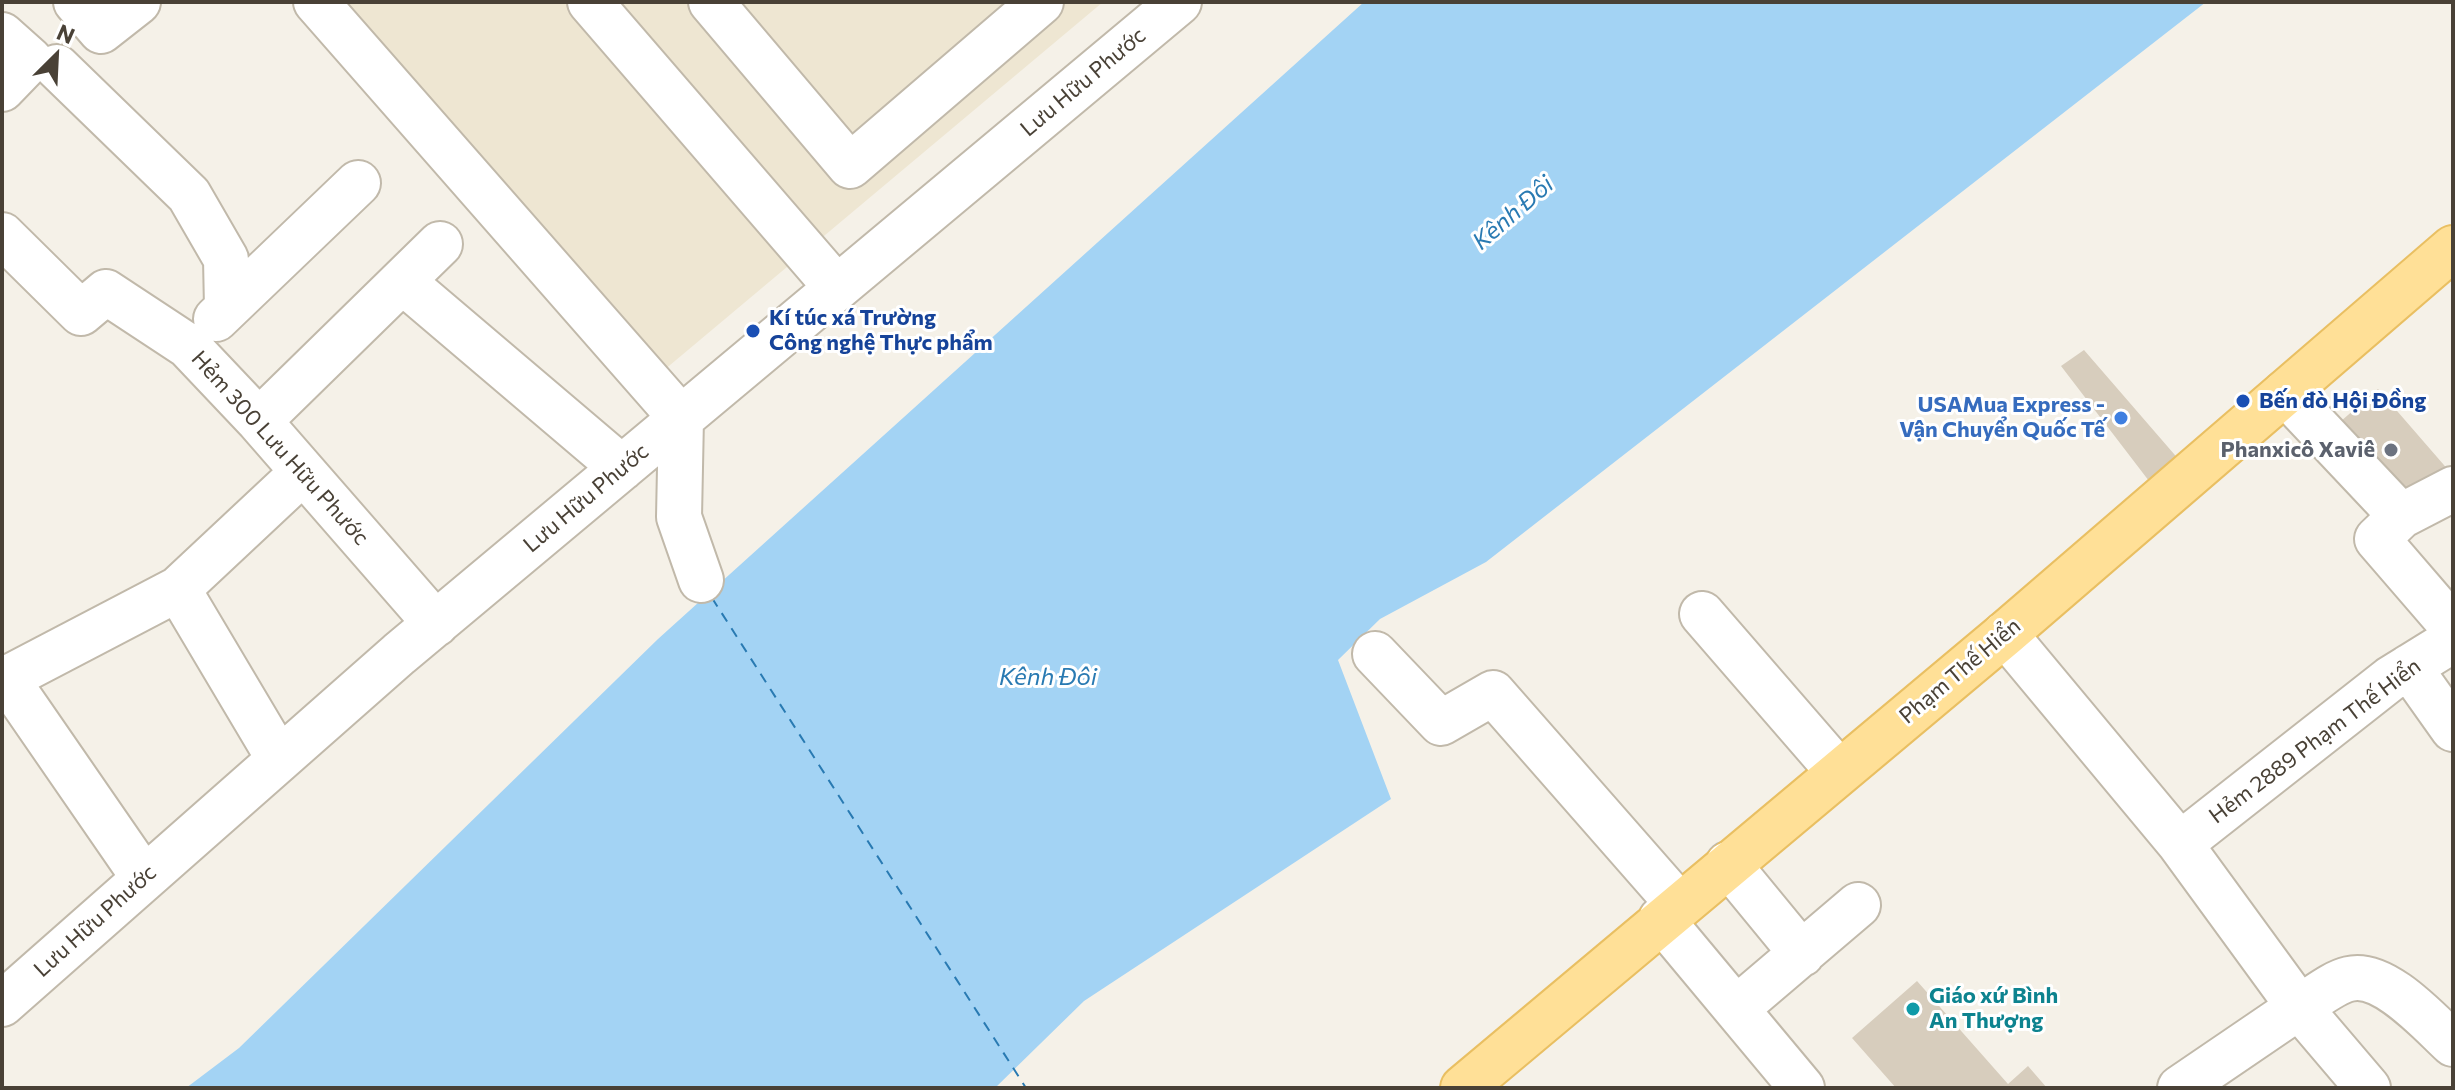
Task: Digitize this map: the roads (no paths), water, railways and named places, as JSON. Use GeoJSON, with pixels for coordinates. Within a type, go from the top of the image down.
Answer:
{"type":"FeatureCollection","features":[{"type":"Feature","properties":{"kind":"main road","name":"Phạm Thế Hiển"},"geometry":{"type":"LineString","coordinates":[[1463,1088],[2005,634],[2453,248]]}},
{"type":"Feature","properties":{"kind":"street"},"geometry":{"type":"LineString","coordinates":[[76,2],[101,31],[138,2]]}},
{"type":"Feature","properties":{"kind":"street"},"geometry":{"type":"LineString","coordinates":[[316,2],[681,418],[679,517],[701,580]]}},
{"type":"Feature","properties":{"kind":"street"},"geometry":{"type":"LineString","coordinates":[[590,2],[837,288]]}},
{"type":"Feature","properties":{"kind":"street"},"geometry":{"type":"LineString","coordinates":[[711,2],[850,166],[1041,2]]}},
{"type":"Feature","properties":{"kind":"street","name":"Lưu Hữu Phước"},"geometry":{"type":"LineString","coordinates":[[2,1004],[436,624],[1179,2]]}},
{"type":"Feature","properties":{"kind":"street"},"geometry":{"type":"LineString","coordinates":[[2,35],[30,60],[2,89]]}},
{"type":"Feature","properties":{"kind":"street"},"geometry":{"type":"LineString","coordinates":[[57,67],[189,195],[226,259],[227,308]]}},
{"type":"Feature","properties":{"kind":"street"},"geometry":{"type":"LineString","coordinates":[[188,346],[358,183]]}},
{"type":"Feature","properties":{"kind":"street","name":"Hẻm 300 Lưu Hữu Phước"},"geometry":{"type":"LineString","coordinates":[[2,235],[81,313],[106,292],[188,346],[259,421],[436,624]]}},
{"type":"Feature","properties":{"kind":"street"},"geometry":{"type":"LineString","coordinates":[[259,421],[440,244]]}},
{"type":"Feature","properties":{"kind":"street"},"geometry":{"type":"LineString","coordinates":[[402,281],[622,468]]}},
{"type":"Feature","properties":{"kind":"street"},"geometry":{"type":"LineString","coordinates":[[2285,393],[2401,516]]}},
{"type":"Feature","properties":{"kind":"street"},"geometry":{"type":"LineString","coordinates":[[144,878],[4,679],[178,589],[303,472]]}},
{"type":"Feature","properties":{"kind":"street"},"geometry":{"type":"LineString","coordinates":[[2453,489],[2401,516],[2377,539],[2453,627]]}},
{"type":"Feature","properties":{"kind":"street"},"geometry":{"type":"LineString","coordinates":[[178,589],[279,759]]}},
{"type":"Feature","properties":{"kind":"street"},"geometry":{"type":"LineString","coordinates":[[1702,614],[1839,772]]}},
{"type":"Feature","properties":{"kind":"street"},"geometry":{"type":"LineString","coordinates":[[2005,634],[2180,844],[2299,1007],[2368,1088]]}},
{"type":"Feature","properties":{"kind":"street","name":"Hẻm 2889 Phạm Thế Hiển"},"geometry":{"type":"LineString","coordinates":[[2180,844],[2409,667],[2453,640]]}},
{"type":"Feature","properties":{"kind":"street"},"geometry":{"type":"LineString","coordinates":[[1375,654],[1441,723],[1493,693],[1670,912],[1737,1008],[1802,1088]]}},
{"type":"Feature","properties":{"kind":"street"},"geometry":{"type":"LineString","coordinates":[[2409,667],[2453,729]]}},
{"type":"Feature","properties":{"kind":"street"},"geometry":{"type":"LineString","coordinates":[[1728,864],[1802,954]]}},
{"type":"Feature","properties":{"kind":"street"},"geometry":{"type":"LineString","coordinates":[[1737,1008],[1858,905]]}},
{"type":"Feature","properties":{"kind":"street"},"geometry":{"type":"LineString","coordinates":[[2180,1088],[2299,1007],[2350,979],[2376,982],[2402,997],[2453,1044]]}},
{"type":"Feature","properties":{"kind":"water","name":"Kênh Đôi"},"geometry":{"type":"Polygon","coordinates":[[[1364,2],[2206,2],[1486,562],[1380,619],[1338,660],[1391,799],[1084,1001],[995,1088],[186,1088],[239,1048],[658,639],[1364,2]]]}},
{"type":"Feature","properties":{"kind":"place","name":"Kí túc xá Trường Công nghệ Thực phẩm"},"geometry":{"type":"Point","coordinates":[753,331]}},
{"type":"Feature","properties":{"kind":"place","name":"Bến đò Hội Đồng"},"geometry":{"type":"Point","coordinates":[2243,401]}},
{"type":"Feature","properties":{"kind":"place","name":"USAMua Express - Vận Chuyển Quốc Tế"},"geometry":{"type":"Point","coordinates":[2121,418]}},
{"type":"Feature","properties":{"kind":"place","name":"Phanxicô Xaviê"},"geometry":{"type":"Point","coordinates":[2391,450]}},
{"type":"Feature","properties":{"kind":"place","name":"Giáo xứ Bình An Thượng"},"geometry":{"type":"Point","coordinates":[1913,1009]}}]}
